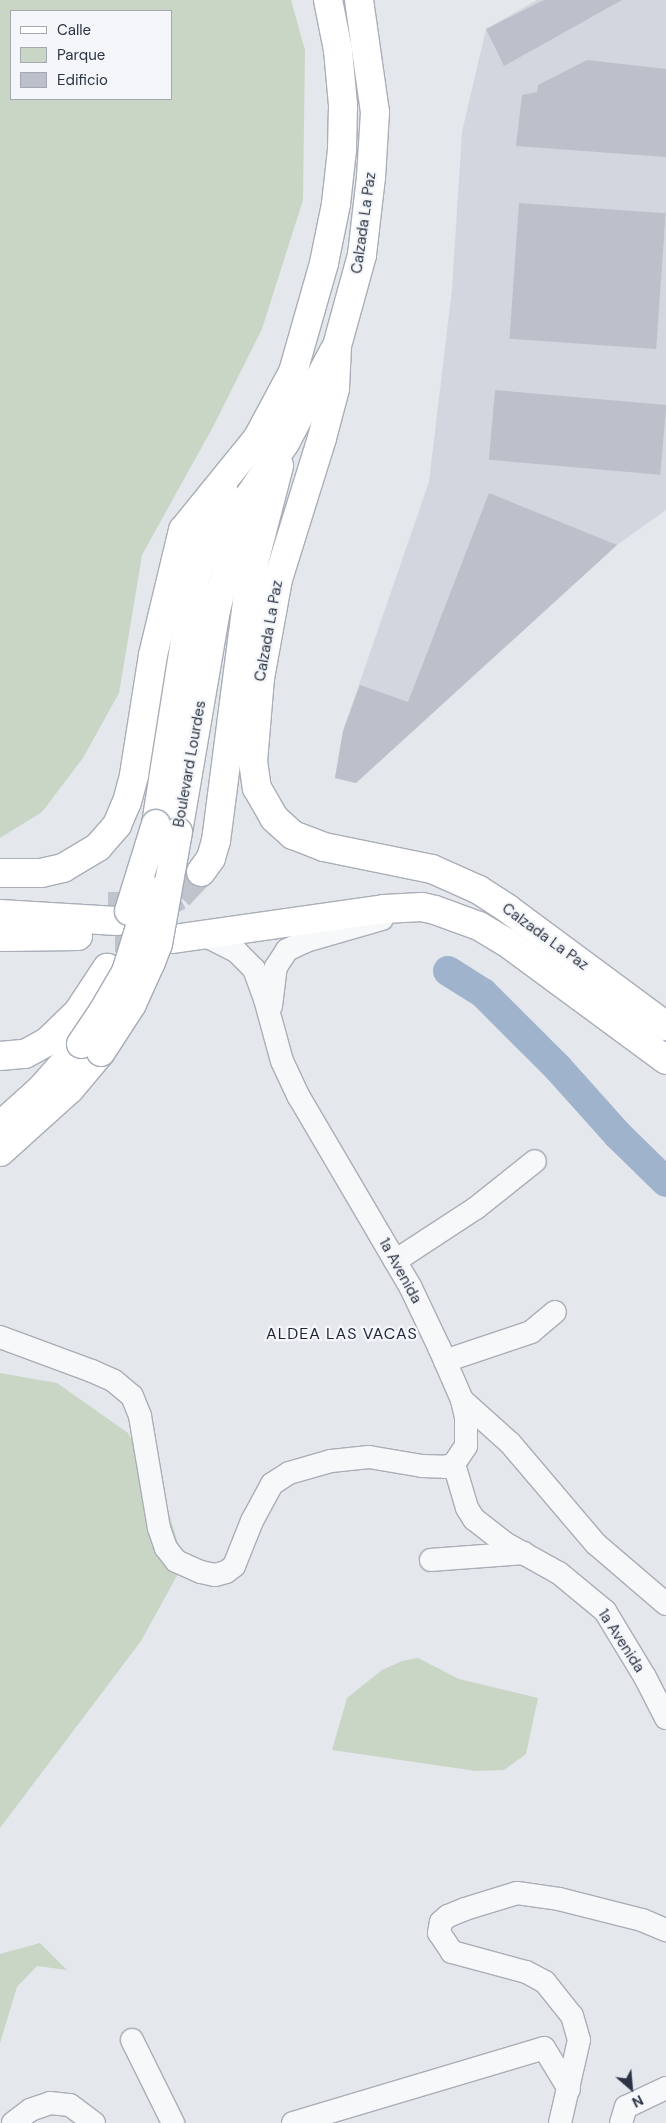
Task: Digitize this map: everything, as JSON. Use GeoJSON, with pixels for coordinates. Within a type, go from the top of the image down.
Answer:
{"type":"FeatureCollection","features":[{"type":"Feature","properties":{"kind":"main road","name":"Calzada La Paz"},"geometry":{"type":"LineString","coordinates":[[242,458],[257,439],[292,372],[324,263],[336,204],[342,150],[343,105],[338,50],[328,0]]}},
{"type":"Feature","properties":{"kind":"main road","name":"Calzada La Paz"},"geometry":{"type":"LineString","coordinates":[[358,0],[372,85],[374,112],[373,142],[362,255],[337,346],[335,389],[322,438],[278,579],[260,678],[253,761],[254,775],[258,788],[274,818],[293,835],[324,847],[413,864],[458,879],[493,898],[666,1026]]}},
{"type":"Feature","properties":{"kind":"main road","name":"Boulevard Lourdes"},"geometry":{"type":"LineString","coordinates":[[167,828],[216,610],[226,570],[250,495],[285,443],[337,346]]}},
{"type":"Feature","properties":{"kind":"main road"},"geometry":{"type":"LineString","coordinates":[[201,872],[211,858],[216,841],[250,578],[285,443]]}},
{"type":"Feature","properties":{"kind":"main road","name":"Boulevard Lourdes"},"geometry":{"type":"LineString","coordinates":[[0,1126],[91,1048],[143,985],[155,953],[194,584],[215,513],[242,458]]}},
{"type":"Feature","properties":{"kind":"main road"},"geometry":{"type":"LineString","coordinates":[[0,874],[41,873],[63,868],[98,847],[117,825],[128,802],[134,776],[153,656],[182,530],[242,458]]}},
{"type":"Feature","properties":{"kind":"main road"},"geometry":{"type":"LineString","coordinates":[[0,1056],[25,1054],[48,1041],[78,1012],[107,968],[167,828]]}},
{"type":"Feature","properties":{"kind":"main road","name":"Calzada La Paz"},"geometry":{"type":"LineString","coordinates":[[479,926],[454,900],[425,892],[398,889],[175,930],[204,935],[384,908],[422,907],[448,913],[479,926],[552,974],[666,1060]]}},
{"type":"Feature","properties":{"kind":"main road"},"geometry":{"type":"LineString","coordinates":[[0,900],[114,921]]}},
{"type":"Feature","properties":{"kind":"main road"},"geometry":{"type":"LineString","coordinates":[[0,914],[114,921]]}},
{"type":"Feature","properties":{"kind":"main road"},"geometry":{"type":"LineString","coordinates":[[0,937],[46,935],[114,921]]}},
{"type":"Feature","properties":{"kind":"main road","name":"Boulevard Lourdes"},"geometry":{"type":"LineString","coordinates":[[0,1152],[70,1089],[91,1048]]}},
{"type":"Feature","properties":{"kind":"street","name":"1a Avenida"},"geometry":{"type":"LineString","coordinates":[[270,1019],[274,973],[279,960],[287,950],[306,941],[422,907]]}},
{"type":"Feature","properties":{"kind":"street","name":"1a Avenida"},"geometry":{"type":"LineString","coordinates":[[204,935],[237,952],[251,965],[259,980],[282,1061],[300,1097],[410,1286],[445,1361],[462,1400],[466,1418],[466,1446],[454,1464],[467,1508],[474,1519],[503,1542],[559,1573],[605,1611],[645,1677],[666,1718]]}},
{"type":"Feature","properties":{"kind":"street"},"geometry":{"type":"LineString","coordinates":[[395,1261],[476,1208],[535,1162]]}},
{"type":"Feature","properties":{"kind":"street"},"geometry":{"type":"LineString","coordinates":[[445,1361],[531,1332],[555,1312]]}},
{"type":"Feature","properties":{"kind":"street"},"geometry":{"type":"LineString","coordinates":[[0,1337],[109,1378],[132,1396],[140,1416],[159,1528],[166,1548],[176,1561],[207,1573],[222,1573],[234,1566],[252,1521],[272,1484],[289,1473],[331,1461],[369,1458],[422,1466],[445,1467],[454,1464]]}},
{"type":"Feature","properties":{"kind":"street"},"geometry":{"type":"LineString","coordinates":[[0,1352],[74,1365]]}},
{"type":"Feature","properties":{"kind":"street"},"geometry":{"type":"LineString","coordinates":[[462,1400],[510,1442],[596,1544],[666,1604]]}},
{"type":"Feature","properties":{"kind":"street"},"geometry":{"type":"LineString","coordinates":[[431,1560],[524,1553]]}},
{"type":"Feature","properties":{"kind":"street"},"geometry":{"type":"LineString","coordinates":[[560,2123],[579,2040],[572,2016],[545,1982],[526,1972],[452,1952],[439,1933],[441,1922],[448,1916],[517,1893],[559,1899],[642,1920],[666,1930]]}},
{"type":"Feature","properties":{"kind":"street"},"geometry":{"type":"LineString","coordinates":[[132,2040],[173,2123]]}},
{"type":"Feature","properties":{"kind":"street"},"geometry":{"type":"LineString","coordinates":[[293,2123],[544,2048],[569,2089]]}},
{"type":"Feature","properties":{"kind":"street"},"geometry":{"type":"LineString","coordinates":[[621,2123],[626,2107],[666,2088]]}},
{"type":"Feature","properties":{"kind":"street"},"geometry":{"type":"LineString","coordinates":[[13,2123],[30,2110],[50,2103],[70,2104],[94,2123]]}},
{"type":"Feature","properties":{"kind":"shaded area"},"geometry":{"type":"Polygon","coordinates":[[[537,0],[666,0],[666,510],[617,545],[356,783],[335,778],[343,731],[429,482],[452,289],[462,132],[486,29],[537,0]]]}},
{"type":"Feature","properties":{"kind":"green space"},"geometry":{"type":"Polygon","coordinates":[[[0,0],[291,0],[305,50],[303,200],[262,329],[214,425],[142,555],[119,693],[83,758],[42,812],[0,838],[0,0]]]}},
{"type":"Feature","properties":{"kind":"green space"},"geometry":{"type":"Polygon","coordinates":[[[0,1373],[57,1383],[128,1433],[166,1504],[184,1563],[141,1641],[0,1828],[0,1373]]]}},
{"type":"Feature","properties":{"kind":"green space"},"geometry":{"type":"Polygon","coordinates":[[[418,1658],[459,1679],[538,1698],[526,1754],[504,1770],[476,1771],[332,1750],[347,1698],[382,1670],[402,1661],[418,1658]]]}},
{"type":"Feature","properties":{"kind":"green space"},"geometry":{"type":"Polygon","coordinates":[[[40,1943],[67,1970],[37,1966],[17,1987],[0,2043],[0,1954],[40,1943]]]}},
{"type":"Feature","properties":{"kind":"building"},"geometry":{"type":"Polygon","coordinates":[[[544,0],[622,0],[504,66],[486,29],[544,0]]]}},
{"type":"Feature","properties":{"kind":"building"},"geometry":{"type":"Polygon","coordinates":[[[587,60],[666,69],[666,157],[516,146],[522,95],[537,92],[538,85],[587,60]]]}},
{"type":"Feature","properties":{"kind":"building"},"geometry":{"type":"Polygon","coordinates":[[[519,203],[666,213],[656,349],[510,339],[519,203]]]}},
{"type":"Feature","properties":{"kind":"building"},"geometry":{"type":"Polygon","coordinates":[[[495,390],[666,405],[660,475],[489,460],[495,390]]]}},
{"type":"Feature","properties":{"kind":"building"},"geometry":{"type":"Polygon","coordinates":[[[489,493],[617,545],[356,783],[335,778],[343,731],[360,685],[408,702],[489,493]]]}},
{"type":"Feature","properties":{"kind":"waterway"},"geometry":{"type":"LineString","coordinates":[[448,971],[483,993],[558,1068],[618,1135],[666,1182]]}},
{"type":"Feature","properties":{"kind":"tunnel"},"geometry":{"type":"LineString","coordinates":[[108,906],[164,904],[179,896],[201,872]]}},
{"type":"Feature","properties":{"kind":"tunnel"},"geometry":{"type":"LineString","coordinates":[[115,938],[159,938]]}},
{"type":"Feature","properties":{"kind":"district","name":"ALDEA LAS VACAS"},"geometry":{"type":"Point","coordinates":[342,1334]}}]}
